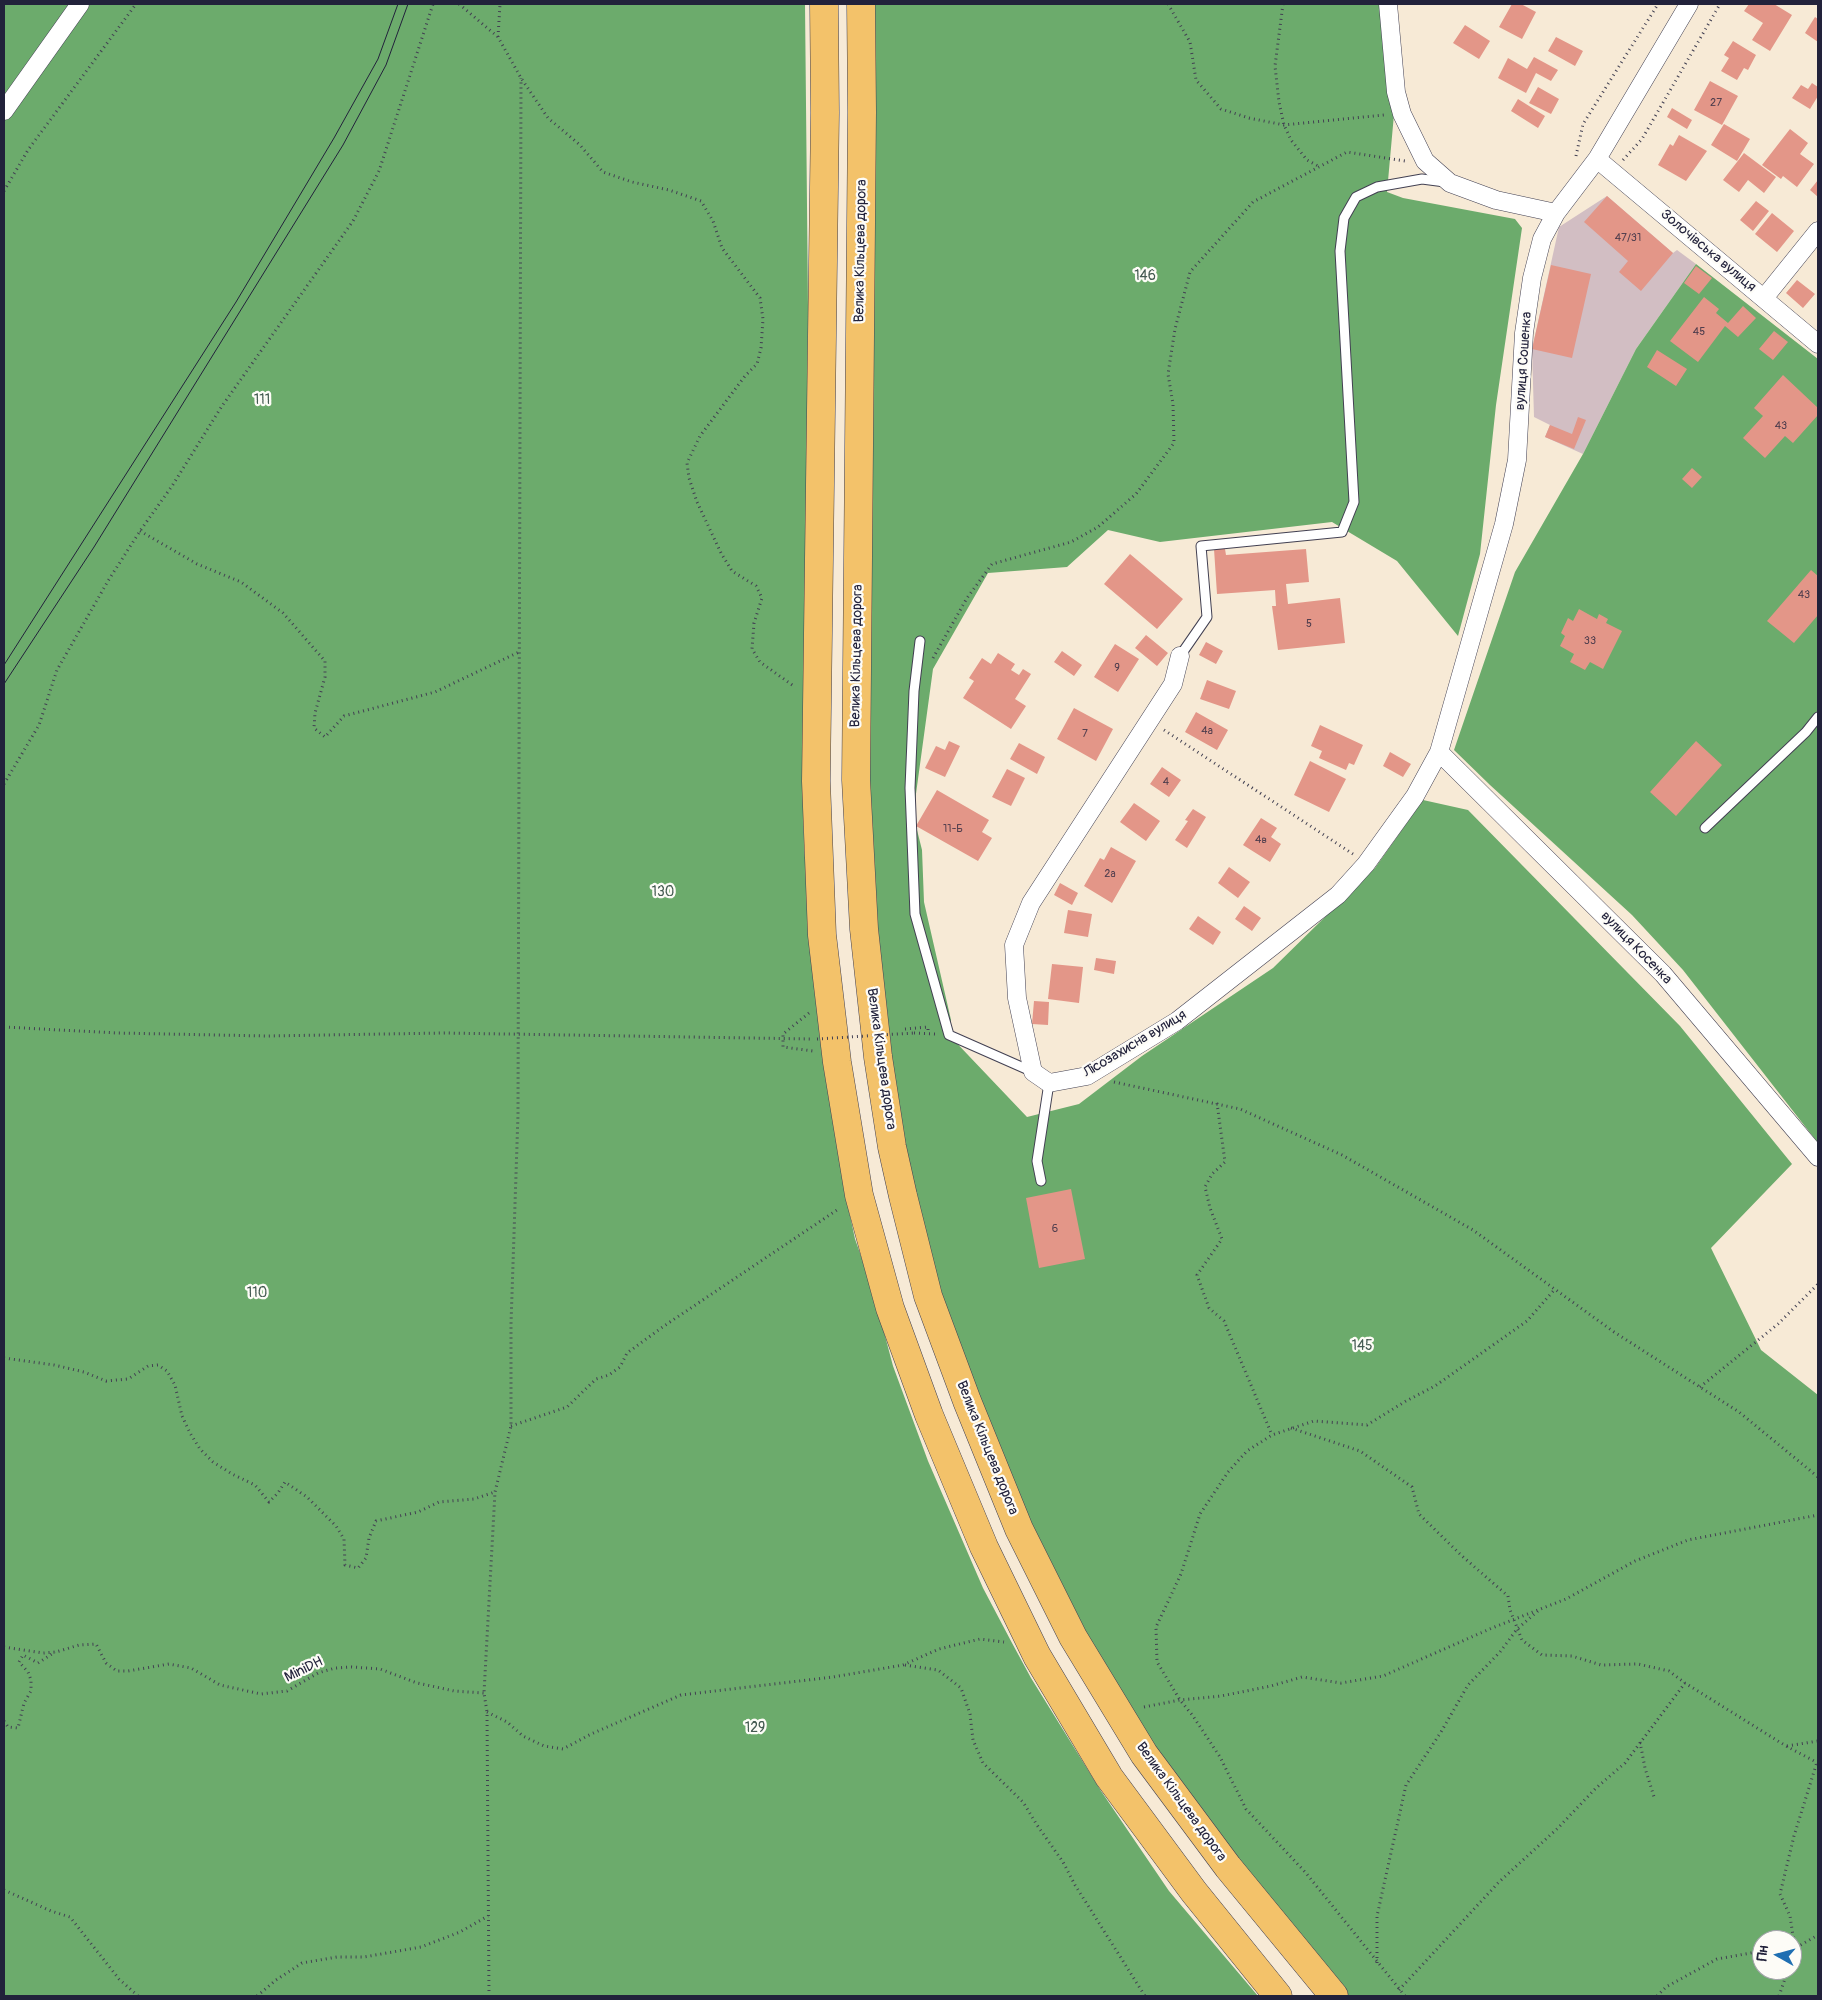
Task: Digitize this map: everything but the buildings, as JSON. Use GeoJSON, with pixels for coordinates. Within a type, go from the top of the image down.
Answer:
{"type":"FeatureCollection","features":[{"type":"Feature","properties":{"kind":"main road"},"geometry":{"type":"LineString","coordinates":[[824,4],[825,113],[817,791],[822,935],[837,1062],[859,1195],[890,1308],[929,1415],[984,1547],[1037,1656],[1109,1778],[1194,1892],[1278,1996]]}},
{"type":"Feature","properties":{"kind":"main road","name":"Велика Кільцева дорога"},"geometry":{"type":"LineString","coordinates":[[861,4],[862,122],[856,780],[864,929],[877,1047],[892,1147],[903,1196],[928,1296],[967,1402],[1019,1529],[1073,1637],[1144,1754],[1228,1867],[1334,1996]]}},
{"type":"Feature","properties":{"kind":"street"},"geometry":{"type":"LineString","coordinates":[[4,111],[80,4]]}},
{"type":"Feature","properties":{"kind":"street"},"geometry":{"type":"LineString","coordinates":[[1388,4],[1396,92],[1402,114],[1425,161],[1450,183],[1496,200],[1556,213]]}},
{"type":"Feature","properties":{"kind":"street","name":"вулиця Сошенка"},"geometry":{"type":"LineString","coordinates":[[1440,752],[1504,524],[1517,460],[1524,333],[1532,278],[1542,239],[1556,213],[1597,159],[1689,4]]}},
{"type":"Feature","properties":{"kind":"street","name":"Золочівська вулиця"},"geometry":{"type":"LineString","coordinates":[[1597,159],[1818,344]]}},
{"type":"Feature","properties":{"kind":"street"},"geometry":{"type":"LineString","coordinates":[[1764,298],[1818,231]]}},
{"type":"Feature","properties":{"kind":"street"},"geometry":{"type":"LineString","coordinates":[[1049,1083],[1034,1072],[1017,998],[1014,946],[1031,903],[1173,684],[1180,656]]}},
{"type":"Feature","properties":{"kind":"street","name":"Лісозахисна вулиця"},"geometry":{"type":"LineString","coordinates":[[1049,1083],[1087,1076],[1177,1021],[1338,895],[1366,864],[1415,796],[1440,752]]}},
{"type":"Feature","properties":{"kind":"street","name":"вулиця Косенка"},"geometry":{"type":"LineString","coordinates":[[1440,752],[1663,974],[1818,1157]]}},
{"type":"Feature","properties":{"kind":"lane"},"geometry":{"type":"LineString","coordinates":[[1180,656],[1207,618],[1201,546],[1342,532],[1354,502],[1340,251],[1344,218],[1356,197],[1377,187],[1422,180],[1450,183]]}},
{"type":"Feature","properties":{"kind":"lane"},"geometry":{"type":"LineString","coordinates":[[920,642],[914,691],[910,788],[915,914],[949,1035],[1034,1072]]}},
{"type":"Feature","properties":{"kind":"lane"},"geometry":{"type":"LineString","coordinates":[[1705,828],[1806,732],[1818,717]]}},
{"type":"Feature","properties":{"kind":"lane"},"geometry":{"type":"LineString","coordinates":[[1041,1181],[1037,1161],[1049,1083]]}},
{"type":"Feature","properties":{"kind":"path"},"geometry":{"type":"LineString","coordinates":[[4,191],[28,150],[136,4]]}},
{"type":"Feature","properties":{"kind":"path"},"geometry":{"type":"LineString","coordinates":[[4,784],[39,724],[57,670],[108,581],[172,486],[222,406],[353,221],[380,171],[433,4]]}},
{"type":"Feature","properties":{"kind":"path"},"geometry":{"type":"LineString","coordinates":[[459,4],[498,37],[521,78],[548,118],[580,145],[603,172],[632,182],[669,190],[700,201],[713,222],[722,248],[760,298],[762,348],[757,364],[745,376],[700,436],[687,463],[689,478],[721,554],[732,572],[756,586],[762,598],[754,623],[752,650],[760,662],[798,690]]}},
{"type":"Feature","properties":{"kind":"path"},"geometry":{"type":"LineString","coordinates":[[498,37],[500,4]]}},
{"type":"Feature","properties":{"kind":"path"},"geometry":{"type":"LineString","coordinates":[[1168,4],[1190,42],[1196,80],[1221,109],[1249,118],[1284,125],[1402,114]]}},
{"type":"Feature","properties":{"kind":"path"},"geometry":{"type":"LineString","coordinates":[[1283,4],[1275,66],[1284,125],[1291,140],[1307,160],[1319,166]]}},
{"type":"Feature","properties":{"kind":"path"},"geometry":{"type":"LineString","coordinates":[[1612,172],[1642,139],[1720,4]]}},
{"type":"Feature","properties":{"kind":"path"},"geometry":{"type":"LineString","coordinates":[[489,1996],[487,1712],[484,1693],[494,1492],[511,1426],[511,1324],[518,1115],[521,78]]}},
{"type":"Feature","properties":{"kind":"path"},"geometry":{"type":"LineString","coordinates":[[931,661],[967,598],[992,564],[1072,542],[1098,527],[1136,494],[1174,444],[1173,404],[1168,374],[1175,329],[1190,272],[1253,202],[1347,152],[1397,161],[1425,161]]}},
{"type":"Feature","properties":{"kind":"path"},"geometry":{"type":"LineString","coordinates":[[140,531],[197,564],[242,582],[283,613],[325,661],[325,677],[314,728],[325,737],[344,716],[435,692],[519,652]]}},
{"type":"Feature","properties":{"kind":"path"},"geometry":{"type":"LineString","coordinates":[[1148,720],[1366,864]]}},
{"type":"Feature","properties":{"kind":"path"},"geometry":{"type":"LineString","coordinates":[[813,1010],[783,1034],[783,1047],[818,1052]]}},
{"type":"Feature","properties":{"kind":"path"},"geometry":{"type":"LineString","coordinates":[[4,1028],[117,1033],[267,1036],[445,1033],[783,1039],[922,1033]]}},
{"type":"Feature","properties":{"kind":"path"},"geometry":{"type":"LineString","coordinates":[[904,1028],[928,1028],[928,1033]]}},
{"type":"Feature","properties":{"kind":"path"},"geometry":{"type":"LineString","coordinates":[[1087,1076],[1240,1109],[1342,1155],[1473,1230],[1614,1332],[1739,1412],[1818,1477]]}},
{"type":"Feature","properties":{"kind":"path"},"geometry":{"type":"LineString","coordinates":[[1217,1104],[1225,1162],[1212,1174],[1205,1187],[1210,1208],[1222,1239],[1197,1275],[1209,1308],[1224,1321],[1272,1435]]}},
{"type":"Feature","properties":{"kind":"path"},"geometry":{"type":"LineString","coordinates":[[511,1426],[567,1407],[596,1379],[609,1375],[620,1367],[627,1353],[679,1315],[859,1195]]}},
{"type":"Feature","properties":{"kind":"path"},"geometry":{"type":"LineString","coordinates":[[1700,1387],[1778,1324],[1818,1284]]}},
{"type":"Feature","properties":{"kind":"path"},"geometry":{"type":"LineString","coordinates":[[1405,1996],[1377,1964],[1306,1873],[1246,1809],[1220,1756],[1180,1700],[1157,1662],[1156,1627],[1181,1574],[1200,1514],[1228,1472],[1247,1451],[1272,1435],[1314,1421],[1367,1426],[1406,1401],[1435,1386],[1527,1321],[1555,1289]]}},
{"type":"Feature","properties":{"kind":"path"},"geometry":{"type":"LineString","coordinates":[[4,1358],[54,1365],[84,1372],[106,1382],[128,1379],[148,1366],[158,1365],[167,1371],[175,1385],[182,1416],[200,1449],[213,1462],[232,1474],[255,1484],[269,1502],[285,1482],[307,1497],[336,1526],[344,1538],[345,1565],[358,1568],[366,1558],[369,1538],[376,1522],[418,1512],[439,1502],[474,1499],[494,1492]]}},
{"type":"Feature","properties":{"kind":"path"},"geometry":{"type":"LineString","coordinates":[[1291,1428],[1360,1451],[1412,1487],[1419,1514],[1462,1556],[1508,1596],[1513,1620],[1522,1640],[1542,1655],[1572,1656],[1601,1665],[1638,1664],[1669,1671],[1786,1746],[1818,1762],[1794,1836],[1780,1894],[1790,1916],[1791,1930]]}},
{"type":"Feature","properties":{"kind":"path"},"geometry":{"type":"LineString","coordinates":[[1144,1708],[1180,1700],[1270,1686],[1302,1677],[1341,1683],[1384,1676],[1566,1599],[1635,1561],[1688,1540],[1818,1515]]}},
{"type":"Feature","properties":{"kind":"path"},"geometry":{"type":"LineString","coordinates":[[1377,1964],[1377,1916],[1406,1784],[1468,1685],[1500,1652],[1517,1629],[1540,1609]]}},
{"type":"Feature","properties":{"kind":"path"},"geometry":{"type":"LineString","coordinates":[[487,1712],[507,1722],[523,1736],[544,1746],[563,1749],[591,1734],[681,1695],[833,1677],[903,1664],[939,1649],[980,1639],[1012,1643],[1037,1656]]}},
{"type":"Feature","properties":{"kind":"path","name":"MiniDH"},"geometry":{"type":"LineString","coordinates":[[4,1647],[56,1652],[79,1645],[96,1644],[106,1663],[117,1671],[169,1664],[191,1668],[220,1685],[261,1694],[287,1691],[318,1673],[335,1668],[352,1667],[380,1669],[416,1683],[436,1688],[484,1693]]}},
{"type":"Feature","properties":{"kind":"path"},"geometry":{"type":"LineString","coordinates":[[4,1721],[8,1727],[18,1728],[24,1703],[31,1691],[31,1680],[28,1672],[19,1662],[23,1655],[38,1663],[56,1652]]}},
{"type":"Feature","properties":{"kind":"path"},"geometry":{"type":"LineString","coordinates":[[903,1664],[938,1670],[961,1688],[970,1714],[973,1740],[984,1763],[1023,1802],[1036,1825],[1063,1862],[1075,1885],[1145,1996]]}},
{"type":"Feature","properties":{"kind":"path"},"geometry":{"type":"LineString","coordinates":[[1400,1990],[1499,1882],[1558,1828],[1596,1788],[1625,1764],[1640,1741],[1653,1727],[1685,1683]]}},
{"type":"Feature","properties":{"kind":"path"},"geometry":{"type":"LineString","coordinates":[[1640,1741],[1645,1768],[1655,1800]]}},
{"type":"Feature","properties":{"kind":"path"},"geometry":{"type":"LineString","coordinates":[[1786,1746],[1818,1741]]}},
{"type":"Feature","properties":{"kind":"path"},"geometry":{"type":"LineString","coordinates":[[4,1890],[51,1911],[70,1917],[119,1978],[138,1996]]}},
{"type":"Feature","properties":{"kind":"path"},"geometry":{"type":"LineString","coordinates":[[257,1996],[276,1980],[302,1963],[337,1957],[364,1957],[421,1947],[460,1932],[489,1915]]}},
{"type":"Feature","properties":{"kind":"path"},"geometry":{"type":"LineString","coordinates":[[1802,1944],[1818,1935]]}},
{"type":"Feature","properties":{"kind":"path"},"geometry":{"type":"LineString","coordinates":[[1657,1996],[1666,1988],[1717,1958],[1752,1953]]}},
{"type":"Feature","properties":{"kind":"path"},"geometry":{"type":"LineString","coordinates":[[1779,1996],[1785,1980]]}},
{"type":"Feature","properties":{"kind":"shaded area"},"geometry":{"type":"Polygon","coordinates":[[[1607,196],[1673,253],[1677,250],[1696,264],[1636,349],[1583,454],[1545,437],[1550,425],[1534,417],[1532,349],[1559,227],[1607,196]]]}},
{"type":"Feature","properties":{"kind":"green space"},"geometry":{"type":"Polygon","coordinates":[[[4,4],[805,4],[808,306],[807,621],[803,758],[804,846],[816,984],[840,1142],[842,1178],[855,1239],[872,1287],[893,1366],[928,1461],[983,1588],[1012,1643],[1031,1678],[1101,1791],[1169,1891],[1258,1996],[4,1996],[4,4]]]}},
{"type":"Feature","properties":{"kind":"green space","name":"145"},"geometry":{"type":"Polygon","coordinates":[[[861,4],[1388,4],[1396,92],[1387,192],[1403,198],[1515,219],[1522,228],[1496,405],[1480,554],[1458,636],[1397,561],[1332,522],[1160,542],[1108,530],[1067,567],[988,573],[933,669],[915,801],[916,826],[922,850],[924,902],[951,1020],[949,1035],[1027,1117],[1079,1104],[1142,1056],[1273,968],[1375,868],[1423,800],[1468,810],[1680,1026],[1792,1164],[1711,1248],[1761,1350],[1818,1395],[1818,1996],[1334,1996],[1073,1637],[928,1296],[864,929],[861,4]]]}},
{"type":"Feature","properties":{"kind":"green space"},"geometry":{"type":"Polygon","coordinates":[[[1696,264],[1818,359],[1818,1143],[1683,970],[1632,915],[1454,750],[1515,572],[1583,454],[1636,349],[1696,264]]]}},
{"type":"Feature","properties":{"kind":"tram line"},"geometry":{"type":"LineString","coordinates":[[4,665],[236,302],[334,138],[378,59],[398,4]]}},
{"type":"Feature","properties":{"kind":"tram line"},"geometry":{"type":"LineString","coordinates":[[4,684],[94,547],[343,145],[386,65],[408,4]]}},
{"type":"Feature","properties":{"kind":"park label","name":"146"},"geometry":{"type":"Point","coordinates":[1145,276]}},
{"type":"Feature","properties":{"kind":"park label","name":"111"},"geometry":{"type":"Point","coordinates":[262,400]}},
{"type":"Feature","properties":{"kind":"park label","name":"130"},"geometry":{"type":"Point","coordinates":[663,892]}},
{"type":"Feature","properties":{"kind":"park label","name":"110"},"geometry":{"type":"Point","coordinates":[257,1293]}},
{"type":"Feature","properties":{"kind":"park label","name":"129"},"geometry":{"type":"Point","coordinates":[755,1728]}}]}
